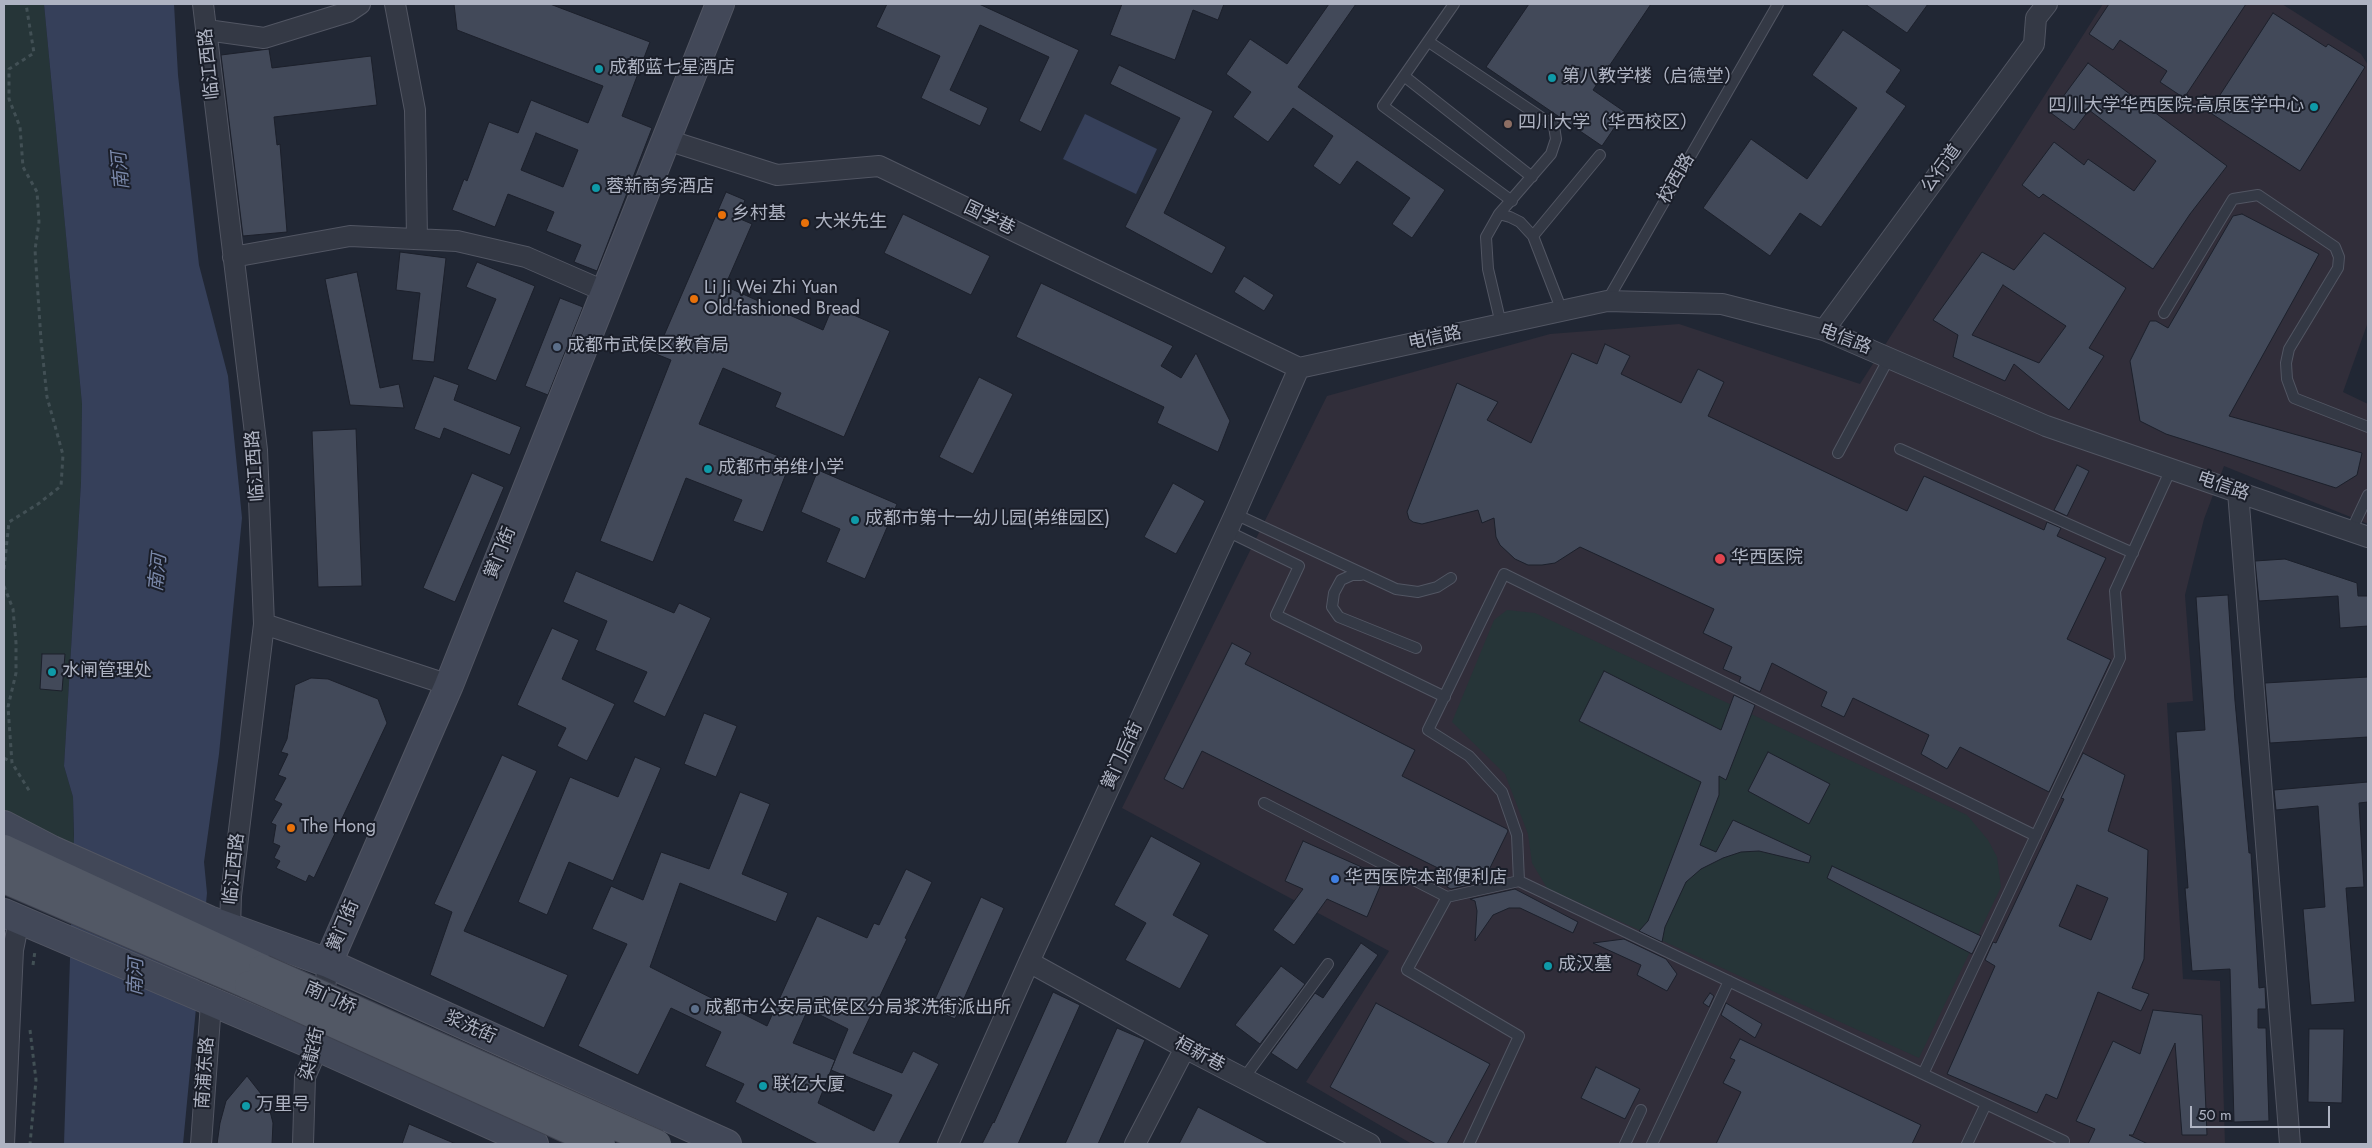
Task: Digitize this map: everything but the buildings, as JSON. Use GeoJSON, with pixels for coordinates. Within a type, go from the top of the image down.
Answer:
{"type":"FeatureCollection","features":[{"type":"Feature","properties":{"kind":"main road","name":"黉门街"},"geometry":{"type":"LineString","coordinates":[[328,963],[449,685],[664,139],[720,4]]}},
{"type":"Feature","properties":{"kind":"main road"},"geometry":{"type":"LineString","coordinates":[[4,825],[52,850],[220,924]]}},
{"type":"Feature","properties":{"kind":"main road","name":"南门桥"},"geometry":{"type":"LineString","coordinates":[[4,849],[263,969],[657,1144]]}},
{"type":"Feature","properties":{"kind":"main road","name":"南门桥"},"geometry":{"type":"LineString","coordinates":[[4,879],[249,986],[601,1144]]}},
{"type":"Feature","properties":{"kind":"main road"},"geometry":{"type":"LineString","coordinates":[[20,921],[318,1047],[534,1144]]}},
{"type":"Feature","properties":{"kind":"main road","name":"浆洗街"},"geometry":{"type":"LineString","coordinates":[[220,924],[328,963],[727,1144]]}},
{"type":"Feature","properties":{"kind":"street","name":"临江西路"},"geometry":{"type":"LineString","coordinates":[[203,4],[257,450],[264,624],[231,896],[220,924]]}},
{"type":"Feature","properties":{"kind":"street"},"geometry":{"type":"LineString","coordinates":[[206,30],[264,38],[348,12],[360,4]]}},
{"type":"Feature","properties":{"kind":"street"},"geometry":{"type":"LineString","coordinates":[[395,4],[415,110],[417,239]]}},
{"type":"Feature","properties":{"kind":"street","name":"公行道"},"geometry":{"type":"LineString","coordinates":[[1824,330],[2034,44],[2036,18],[2047,4]]}},
{"type":"Feature","properties":{"kind":"street","name":"国学巷"},"geometry":{"type":"LineString","coordinates":[[664,139],[777,175],[879,166],[1299,368]]}},
{"type":"Feature","properties":{"kind":"street"},"geometry":{"type":"LineString","coordinates":[[233,257],[350,236],[457,241],[526,257],[604,291]]}},
{"type":"Feature","properties":{"kind":"street","name":"电信路"},"geometry":{"type":"LineString","coordinates":[[1299,368],[1607,301],[1722,304],[1824,330],[2046,426],[2359,534]]}},
{"type":"Feature","properties":{"kind":"street","name":"黉门后街"},"geometry":{"type":"LineString","coordinates":[[948,1144],[1029,962],[1231,523],[1299,368]]}},
{"type":"Feature","properties":{"kind":"street"},"geometry":{"type":"LineString","coordinates":[[2238,492],[2290,1144]]}},
{"type":"Feature","properties":{"kind":"street"},"geometry":{"type":"LineString","coordinates":[[264,624],[449,685]]}},
{"type":"Feature","properties":{"kind":"street"},"geometry":{"type":"LineString","coordinates":[[4,1144],[13,950],[20,921]]}},
{"type":"Feature","properties":{"kind":"street","name":"桓新巷"},"geometry":{"type":"LineString","coordinates":[[1029,962],[1185,1048],[1370,1144]]}},
{"type":"Feature","properties":{"kind":"street","name":"染靛街"},"geometry":{"type":"LineString","coordinates":[[304,1144],[306,1077],[318,1047],[328,963]]}},
{"type":"Feature","properties":{"kind":"street","name":"南浦东路"},"geometry":{"type":"LineString","coordinates":[[201,1144],[209,1001]]}},
{"type":"Feature","properties":{"kind":"street"},"geometry":{"type":"LineString","coordinates":[[1135,1144],[1185,1048]]}},
{"type":"Feature","properties":{"kind":"lane"},"geometry":{"type":"LineString","coordinates":[[1454,4],[1383,106],[1512,201]]}},
{"type":"Feature","properties":{"kind":"lane","name":"校西路"},"geometry":{"type":"LineString","coordinates":[[1607,301],[1778,4]]}},
{"type":"Feature","properties":{"kind":"lane"},"geometry":{"type":"LineString","coordinates":[[1429,42],[1554,126],[1556,140],[1551,154],[1499,214],[1486,237],[1488,269],[1501,324]]}},
{"type":"Feature","properties":{"kind":"lane"},"geometry":{"type":"LineString","coordinates":[[1404,76],[1532,177]]}},
{"type":"Feature","properties":{"kind":"lane"},"geometry":{"type":"LineString","coordinates":[[1533,236],[1600,155]]}},
{"type":"Feature","properties":{"kind":"lane"},"geometry":{"type":"LineString","coordinates":[[2164,313],[2233,199],[2258,195],[2335,247],[2339,257],[2338,268],[2289,349],[2286,364],[2287,379],[2294,398],[2368,427]]}},
{"type":"Feature","properties":{"kind":"lane"},"geometry":{"type":"LineString","coordinates":[[1499,214],[1510,216],[1520,222],[1533,236],[1562,311]]}},
{"type":"Feature","properties":{"kind":"lane"},"geometry":{"type":"LineString","coordinates":[[1838,453],[1889,358]]}},
{"type":"Feature","properties":{"kind":"lane"},"geometry":{"type":"LineString","coordinates":[[1900,450],[2133,553]]}},
{"type":"Feature","properties":{"kind":"lane"},"geometry":{"type":"LineString","coordinates":[[1923,1074],[2120,658],[2115,591],[2171,469]]}},
{"type":"Feature","properties":{"kind":"lane"},"geometry":{"type":"LineString","coordinates":[[2359,534],[2368,495]]}},
{"type":"Feature","properties":{"kind":"lane"},"geometry":{"type":"LineString","coordinates":[[1231,523],[1396,589],[1418,592],[1437,587],[1451,578]]}},
{"type":"Feature","properties":{"kind":"lane"},"geometry":{"type":"LineString","coordinates":[[1231,523],[1299,566],[1276,615],[1445,697]]}},
{"type":"Feature","properties":{"kind":"lane"},"geometry":{"type":"LineString","coordinates":[[1519,881],[1517,835],[1502,792],[1469,756],[1428,730],[1504,574],[2036,836]]}},
{"type":"Feature","properties":{"kind":"lane"},"geometry":{"type":"LineString","coordinates":[[1364,576],[1352,575],[1340,580],[1334,593],[1332,607],[1339,617],[1416,648]]}},
{"type":"Feature","properties":{"kind":"lane"},"geometry":{"type":"LineString","coordinates":[[1264,803],[1448,897],[1519,881],[2064,1141],[2063,1144]]}},
{"type":"Feature","properties":{"kind":"lane"},"geometry":{"type":"LineString","coordinates":[[1448,897],[1407,970],[1519,1036],[1469,1144]]}},
{"type":"Feature","properties":{"kind":"lane"},"geometry":{"type":"LineString","coordinates":[[1244,1078],[1328,964]]}},
{"type":"Feature","properties":{"kind":"lane"},"geometry":{"type":"LineString","coordinates":[[1652,1144],[1728,981]]}},
{"type":"Feature","properties":{"kind":"lane"},"geometry":{"type":"LineString","coordinates":[[1967,1144],[1986,1104]]}},
{"type":"Feature","properties":{"kind":"lane"},"geometry":{"type":"LineString","coordinates":[[1625,1144],[1641,1110]]}},
{"type":"Feature","properties":{"kind":"path"},"geometry":{"type":"LineString","coordinates":[[4,569],[9,522],[38,504],[61,486],[63,455],[47,397],[41,340],[35,250],[39,222],[37,192],[23,167],[20,127],[9,99],[10,69],[34,52],[26,4]]}},
{"type":"Feature","properties":{"kind":"path"},"geometry":{"type":"LineString","coordinates":[[4,586],[13,609],[16,643],[16,672],[8,707],[12,763]]}},
{"type":"Feature","properties":{"kind":"path"},"geometry":{"type":"LineString","coordinates":[[4,758],[12,763],[30,792]]}},
{"type":"Feature","properties":{"kind":"path"},"geometry":{"type":"LineString","coordinates":[[20,921],[33,968]]}},
{"type":"Feature","properties":{"kind":"path"},"geometry":{"type":"LineString","coordinates":[[29,1025],[36,1080],[30,1144]]}},
{"type":"Feature","properties":{"kind":"shaded area"},"geometry":{"type":"Polygon","coordinates":[[[4,4],[44,4],[82,404],[81,482],[64,766],[73,797],[74,846],[4,811],[4,4]]]}},
{"type":"Feature","properties":{"kind":"shaded area","name":"华西医院"},"geometry":{"type":"Polygon","coordinates":[[[2103,4],[2282,4],[2361,54],[2368,65],[2368,322],[2343,392],[2368,404],[2368,524],[2224,466],[2204,519],[2185,595],[2193,701],[2167,703],[2183,979],[2220,981],[2225,1144],[1412,1144],[1306,1082],[1389,951],[1122,808],[1327,396],[1550,334],[1679,324],[1860,384],[2103,4]]]}},
{"type":"Feature","properties":{"kind":"shaded area"},"geometry":{"type":"Polygon","coordinates":[[[1507,610],[1535,613],[1967,815],[1988,840],[1997,857],[2001,887],[1919,1058],[1547,888],[1532,863],[1528,834],[1505,774],[1452,722],[1494,620],[1507,610]]]}},
{"type":"Feature","properties":{"kind":"water","name":"南河"},"geometry":{"type":"Polygon","coordinates":[[[44,4],[174,4],[178,75],[199,265],[228,376],[242,518],[219,754],[204,862],[207,893],[183,1144],[64,1144],[74,835],[73,797],[64,766],[81,482],[82,404],[44,4]]]}},
{"type":"Feature","properties":{"kind":"water"},"geometry":{"type":"Polygon","coordinates":[[[1085,114],[1157,149],[1136,194],[1063,159],[1085,114]]]}},
{"type":"Feature","properties":{"kind":"place","name":"成都蓝七星酒店"},"geometry":{"type":"Point","coordinates":[599,69]}},
{"type":"Feature","properties":{"kind":"place","name":"第八教学楼（启德堂）"},"geometry":{"type":"Point","coordinates":[1552,78]}},
{"type":"Feature","properties":{"kind":"place","name":"四川大学华西医院-高原医学中心"},"geometry":{"type":"Point","coordinates":[2314,107]}},
{"type":"Feature","properties":{"kind":"place","name":"四川大学（华西校区）"},"geometry":{"type":"Point","coordinates":[1508,124]}},
{"type":"Feature","properties":{"kind":"place","name":"蓉新商务酒店"},"geometry":{"type":"Point","coordinates":[596,188]}},
{"type":"Feature","properties":{"kind":"place","name":"乡村基"},"geometry":{"type":"Point","coordinates":[722,215]}},
{"type":"Feature","properties":{"kind":"place","name":"大米先生"},"geometry":{"type":"Point","coordinates":[805,223]}},
{"type":"Feature","properties":{"kind":"place","name":"Li Ji Wei Zhi Yuan Old-fashioned Bread"},"geometry":{"type":"Point","coordinates":[694,299]}},
{"type":"Feature","properties":{"kind":"place","name":"成都市武侯区教育局"},"geometry":{"type":"Point","coordinates":[557,347]}},
{"type":"Feature","properties":{"kind":"place","name":"成都市弟维小学"},"geometry":{"type":"Point","coordinates":[708,469]}},
{"type":"Feature","properties":{"kind":"place","name":"成都市第十一幼儿园(弟维园区)"},"geometry":{"type":"Point","coordinates":[855,520]}},
{"type":"Feature","properties":{"kind":"place","name":"华西医院"},"geometry":{"type":"Point","coordinates":[1720,559]}},
{"type":"Feature","properties":{"kind":"place","name":"水闸管理处"},"geometry":{"type":"Point","coordinates":[52,672]}},
{"type":"Feature","properties":{"kind":"place","name":"The Hong"},"geometry":{"type":"Point","coordinates":[291,828]}},
{"type":"Feature","properties":{"kind":"place","name":"华西医院本部便利店"},"geometry":{"type":"Point","coordinates":[1335,879]}},
{"type":"Feature","properties":{"kind":"place","name":"成汉墓"},"geometry":{"type":"Point","coordinates":[1548,966]}},
{"type":"Feature","properties":{"kind":"place","name":"成都市公安局武侯区分局浆洗街派出所"},"geometry":{"type":"Point","coordinates":[695,1009]}},
{"type":"Feature","properties":{"kind":"place","name":"联亿大厦"},"geometry":{"type":"Point","coordinates":[763,1086]}},
{"type":"Feature","properties":{"kind":"place","name":"万里号"},"geometry":{"type":"Point","coordinates":[246,1106]}}]}
